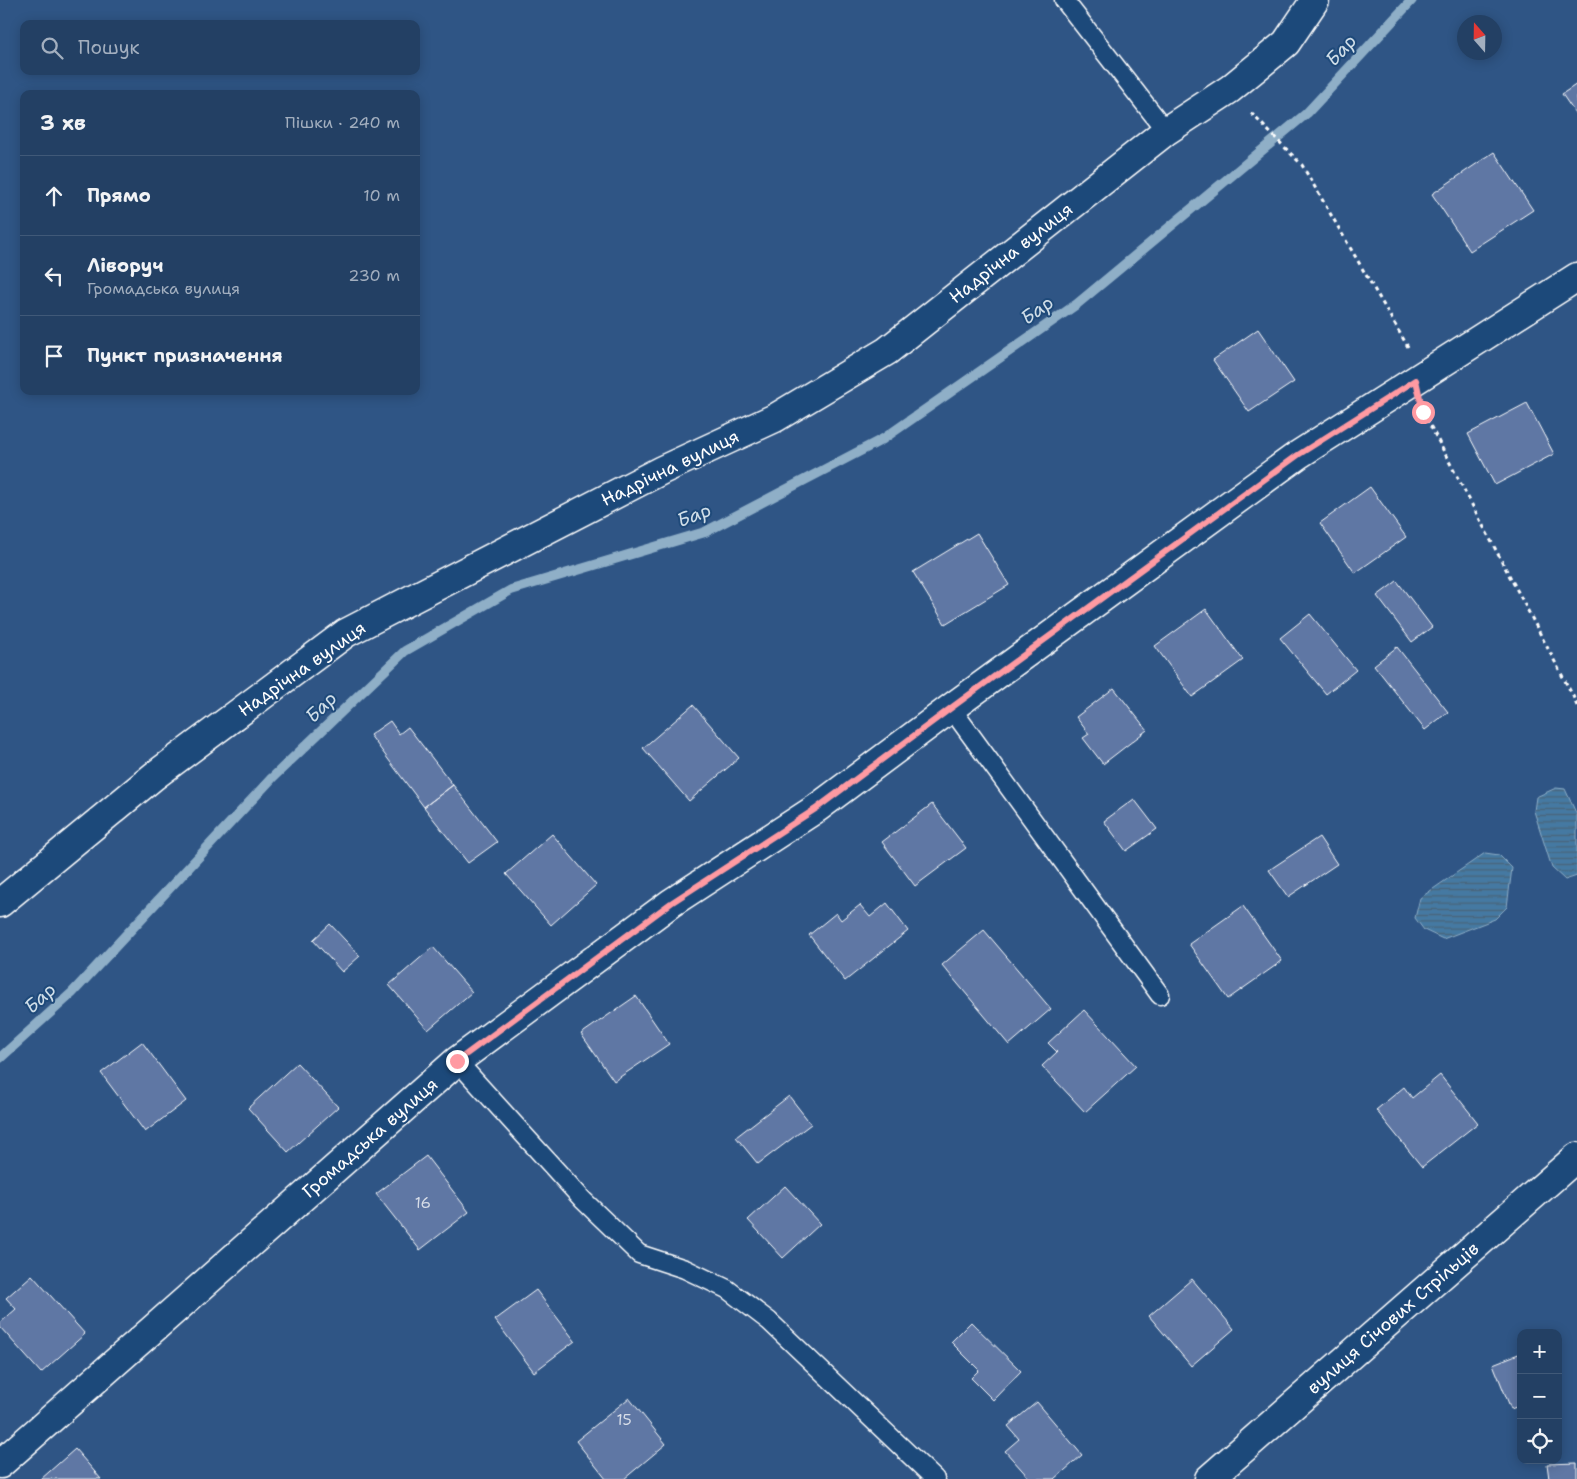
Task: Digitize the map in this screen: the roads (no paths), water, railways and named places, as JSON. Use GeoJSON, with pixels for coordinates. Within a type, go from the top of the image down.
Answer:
{"type":"FeatureCollection","features":[{"type":"Feature","properties":{"kind":"street","name":"Надрічна вулиця"},"geometry":{"type":"LineString","coordinates":[[0,904],[154,776],[346,633],[662,470],[776,418],[878,356],[1166,131],[1230,89],[1286,43],[1315,0]]}},
{"type":"Feature","properties":{"kind":"street","name":"Громадська вулиця"},"geometry":{"type":"LineString","coordinates":[[0,1464],[457,1061],[671,903],[817,808],[1298,455],[1577,277]]}},
{"type":"Feature","properties":{"kind":"street","name":"вулиця Січових Стрільців"},"geometry":{"type":"LineString","coordinates":[[1209,1479],[1577,1157]]}},
{"type":"Feature","properties":{"kind":"lane"},"geometry":{"type":"LineString","coordinates":[[1064,0],[1166,131]]}},
{"type":"Feature","properties":{"kind":"lane"},"geometry":{"type":"LineString","coordinates":[[951,708],[1160,996]]}},
{"type":"Feature","properties":{"kind":"lane"},"geometry":{"type":"LineString","coordinates":[[457,1061],[583,1200],[639,1254],[685,1269],[734,1294],[769,1321],[934,1479]]}},
{"type":"Feature","properties":{"kind":"water"},"geometry":{"type":"Polygon","coordinates":[[[1556,788],[1565,789],[1577,815],[1577,876],[1565,880],[1552,868],[1534,811],[1536,797],[1556,788]]]}},
{"type":"Feature","properties":{"kind":"water"},"geometry":{"type":"Polygon","coordinates":[[[1485,853],[1499,855],[1512,868],[1507,907],[1495,919],[1443,939],[1424,930],[1415,918],[1420,898],[1485,853]]]}},
{"type":"Feature","properties":{"kind":"waterway","name":"Бар"},"geometry":{"type":"LineString","coordinates":[[0,1058],[72,993],[272,778],[405,651],[511,590],[705,532],[883,439],[1077,304],[1307,113],[1412,0]]}}]}
